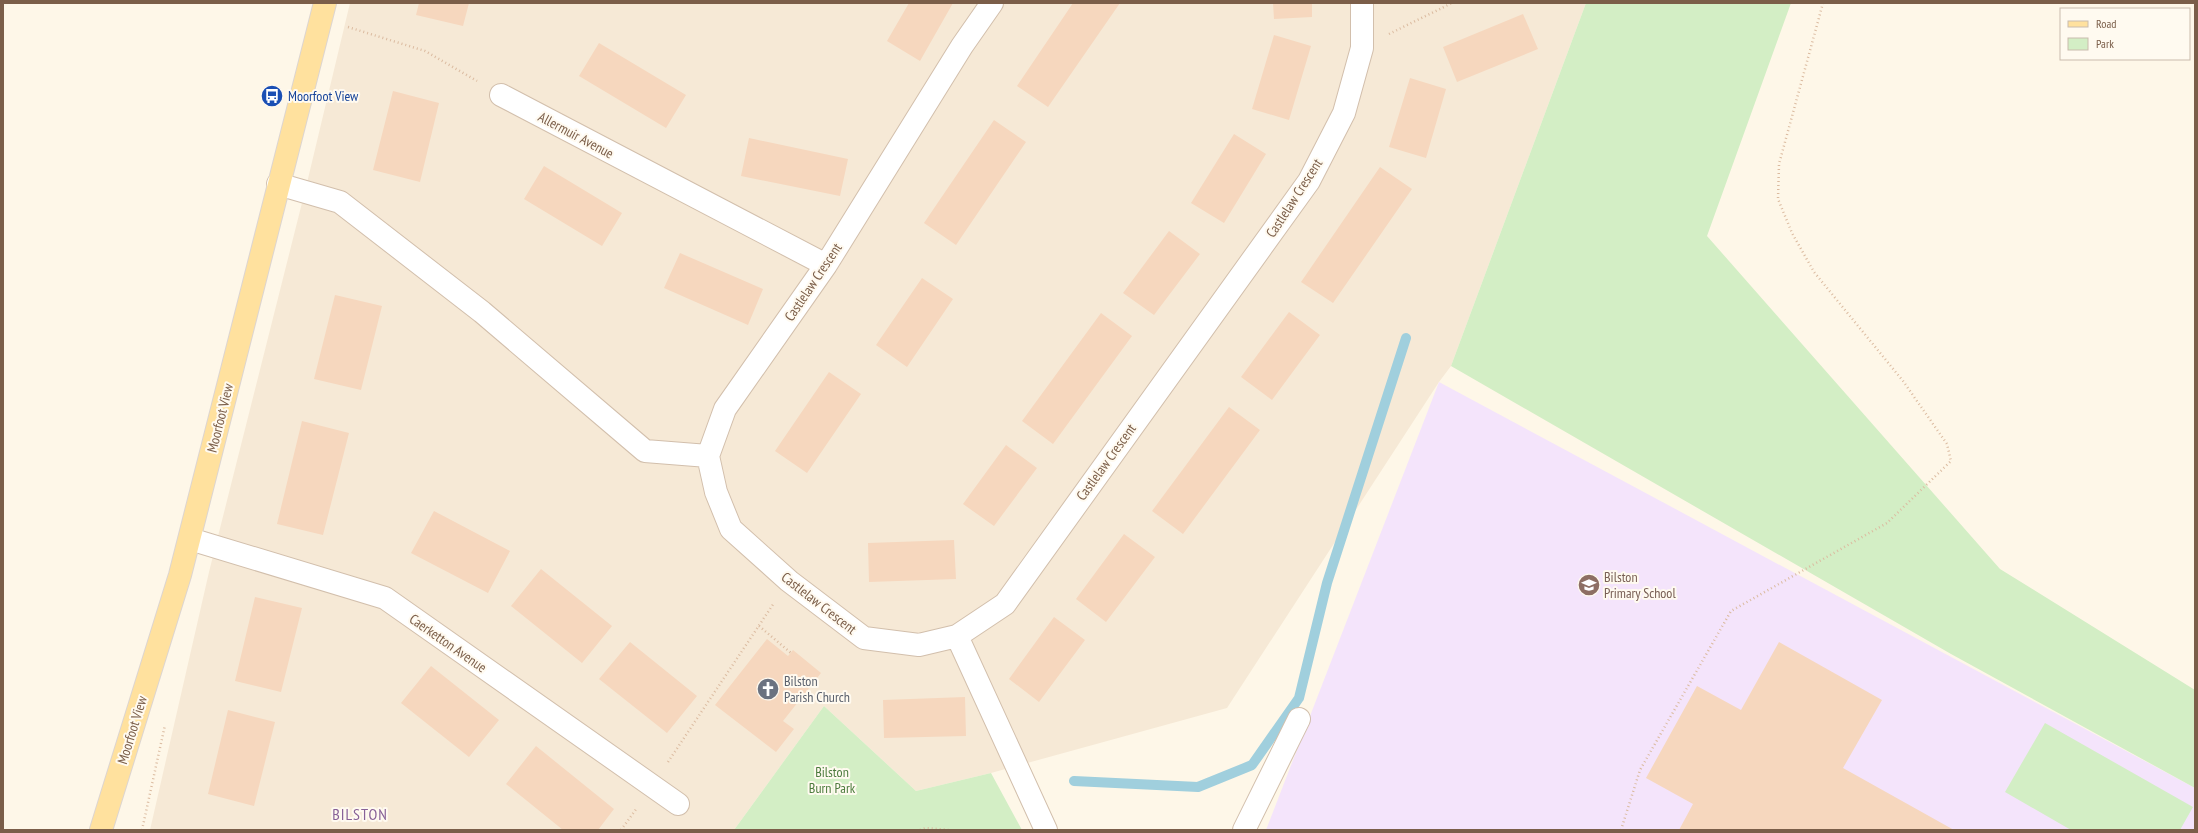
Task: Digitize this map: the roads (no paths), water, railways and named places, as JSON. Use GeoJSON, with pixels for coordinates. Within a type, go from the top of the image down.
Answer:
{"type":"FeatureCollection","features":[{"type":"Feature","properties":{"kind":"main road","name":"Moorfoot View"},"geometry":{"type":"LineString","coordinates":[[101,830],[190,539],[278,184],[323,11]]}},
{"type":"Feature","properties":{"kind":"street","name":"Castlelaw Crescent"},"geometry":{"type":"LineString","coordinates":[[992,3],[962,46],[826,265],[725,409],[708,456],[716,492],[731,529],[789,581],[864,638],[919,645],[957,636],[1004,604],[1308,181],[1344,113],[1362,48],[1362,3]]}},
{"type":"Feature","properties":{"kind":"street","name":"Allermuir Avenue"},"geometry":{"type":"LineString","coordinates":[[501,96],[826,265]]}},
{"type":"Feature","properties":{"kind":"street"},"geometry":{"type":"LineString","coordinates":[[278,184],[340,202],[482,312],[645,451],[708,456]]}},
{"type":"Feature","properties":{"kind":"street","name":"Caerketton Avenue"},"geometry":{"type":"LineString","coordinates":[[190,539],[385,598],[678,804]]}},
{"type":"Feature","properties":{"kind":"street"},"geometry":{"type":"LineString","coordinates":[[957,636],[1046,830]]}},
{"type":"Feature","properties":{"kind":"street"},"geometry":{"type":"LineString","coordinates":[[1244,830],[1299,719]]}},
{"type":"Feature","properties":{"kind":"waterway"},"geometry":{"type":"LineString","coordinates":[[1074,781],[1198,787],[1252,765],[1299,698],[1327,583],[1406,338]]}},
{"type":"Feature","properties":{"kind":"place","name":"Moorfoot View"},"geometry":{"type":"Point","coordinates":[272,96]}},
{"type":"Feature","properties":{"kind":"place","name":"Bilston Primary School"},"geometry":{"type":"Point","coordinates":[1589,585]}},
{"type":"Feature","properties":{"kind":"place","name":"Bilston Parish Church"},"geometry":{"type":"Point","coordinates":[768,689]}},
{"type":"Feature","properties":{"kind":"district","name":"BILSTON"},"geometry":{"type":"Point","coordinates":[360,814]}},
{"type":"Feature","properties":{"kind":"park label","name":"Bilston Burn Park"},"geometry":{"type":"Point","coordinates":[832,780]}}]}
